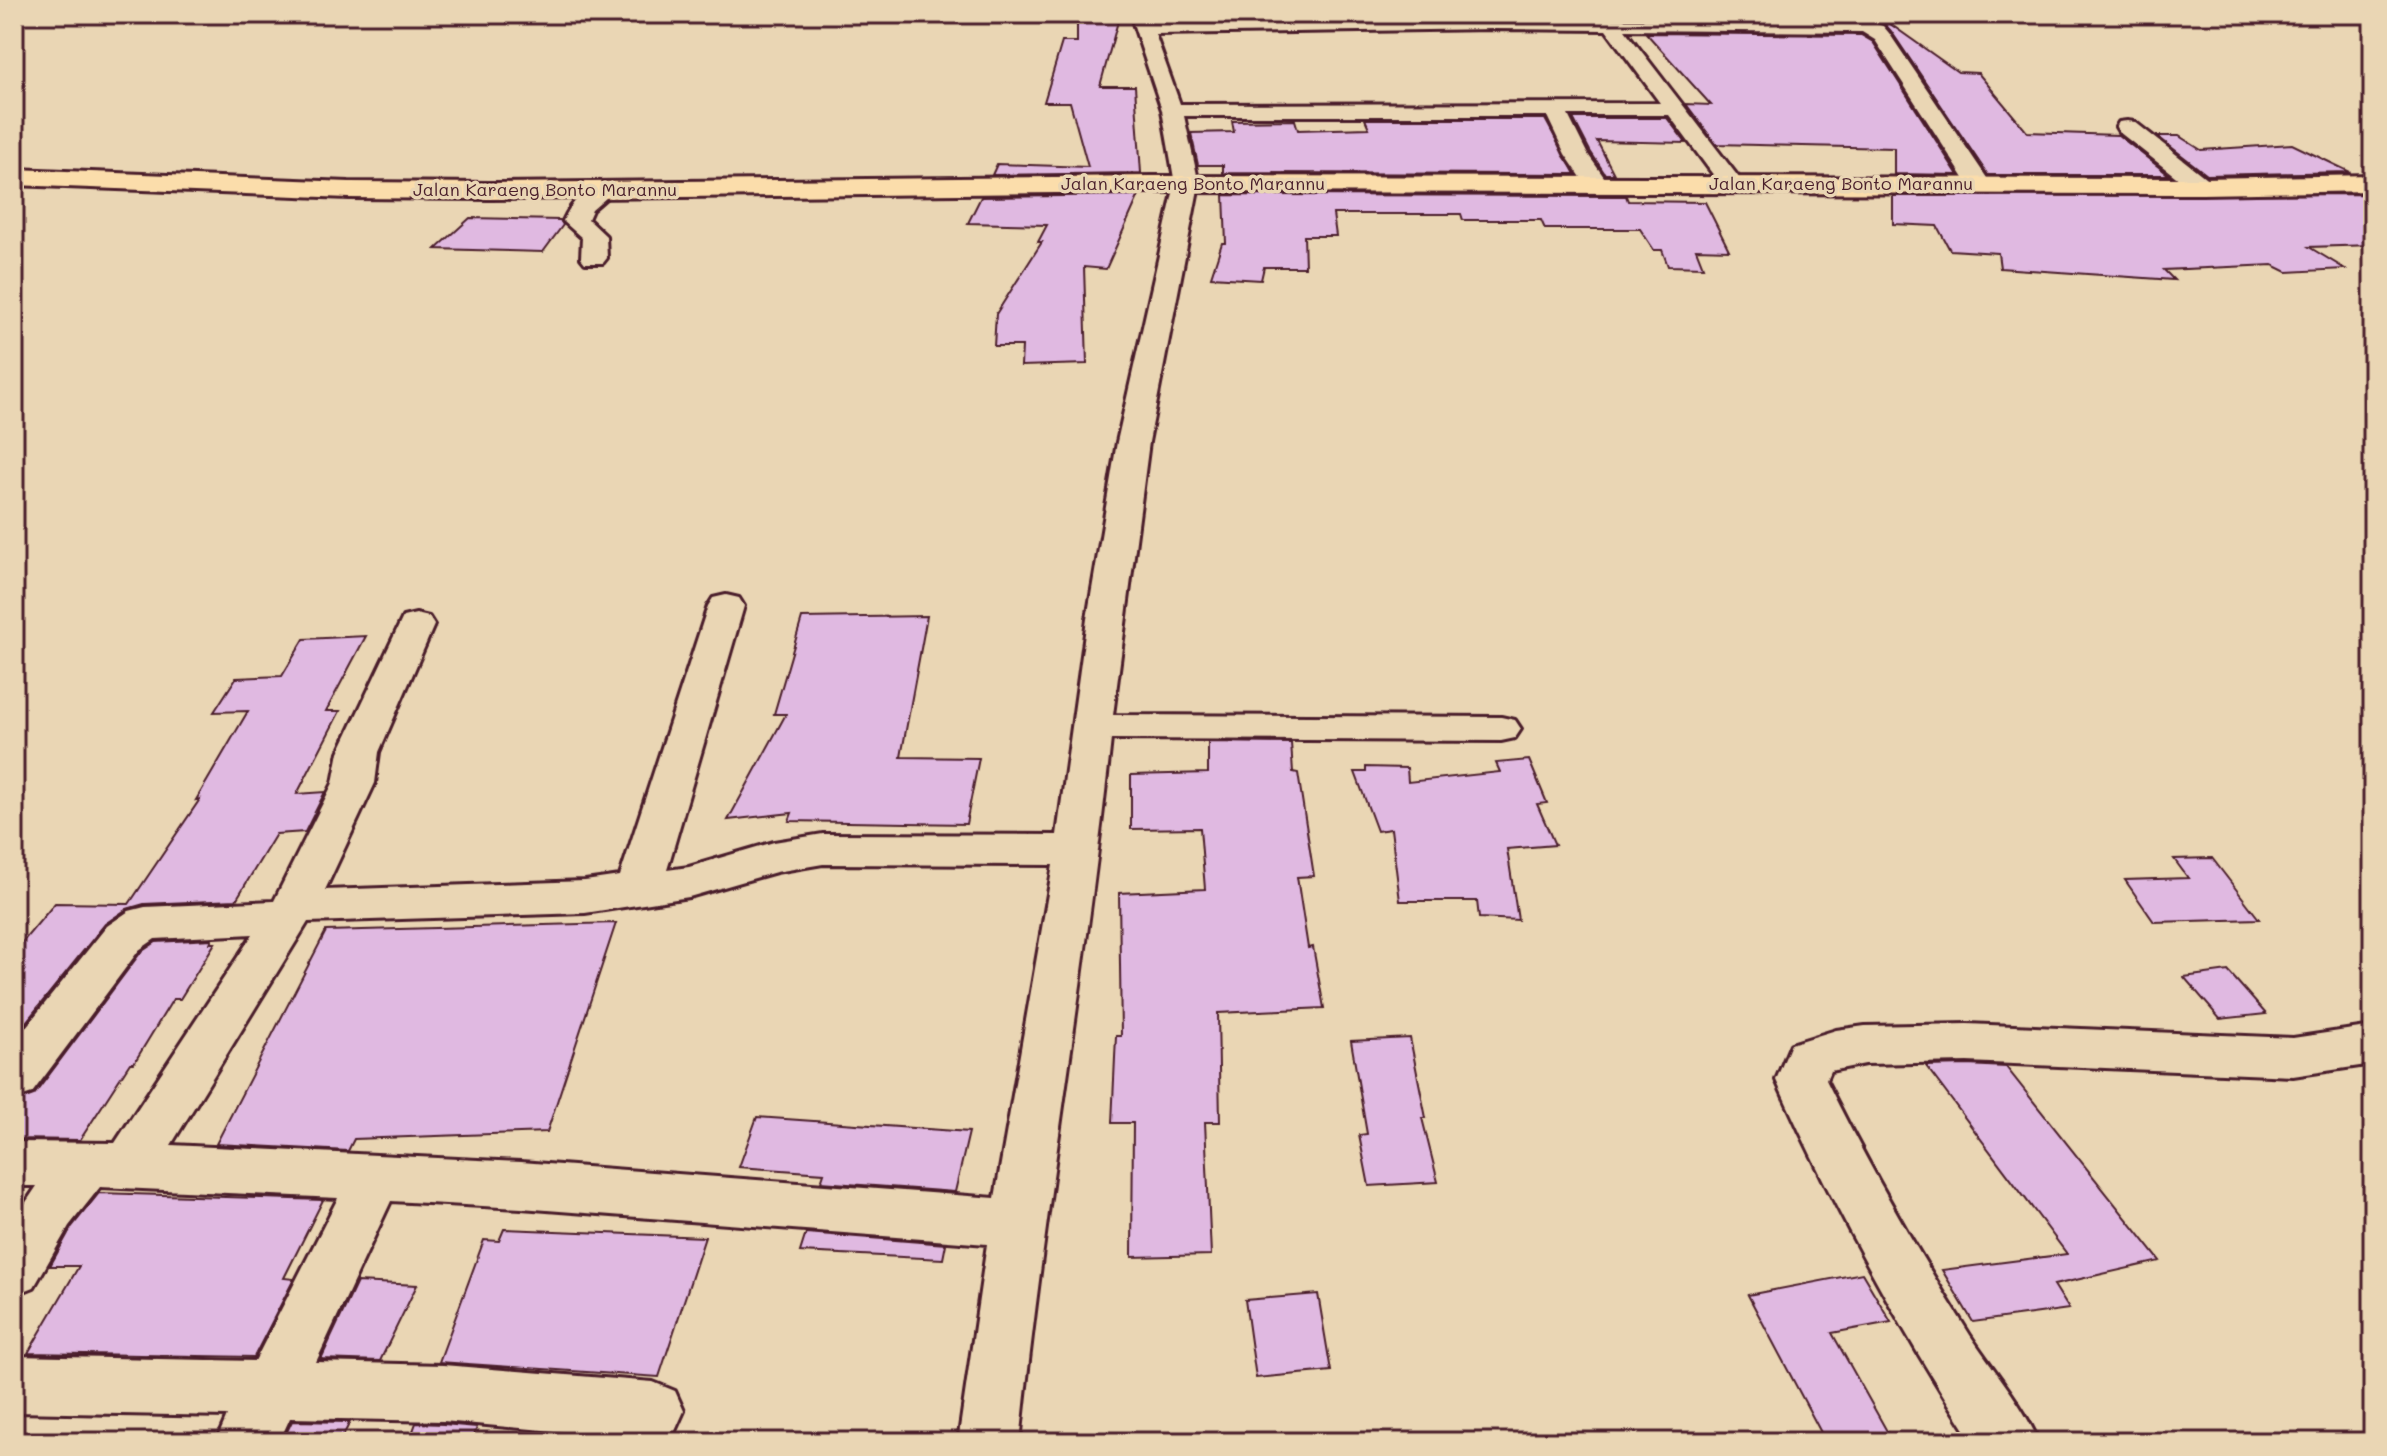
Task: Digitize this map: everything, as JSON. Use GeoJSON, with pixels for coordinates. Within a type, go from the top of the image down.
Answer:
{"type":"FeatureCollection","features":[{"type":"Feature","properties":{"kind":"main road","name":"Jalan Karaeng Bonto Marannu"},"geometry":{"type":"LineString","coordinates":[[14,177],[349,190],[602,191],[1187,184],[2372,184]]}},
{"type":"Feature","properties":{"kind":"street"},"geometry":{"type":"LineString","coordinates":[[989,1442],[1004,1316],[1021,1223],[1077,850],[1133,442],[1187,184],[1172,110],[1142,22],[1491,19],[1612,25],[1698,19],[1842,24],[1876,30],[1979,184]]}},
{"type":"Feature","properties":{"kind":"street"},"geometry":{"type":"LineString","coordinates":[[1612,25],[1731,183]]}},
{"type":"Feature","properties":{"kind":"street"},"geometry":{"type":"LineString","coordinates":[[1554,109],[1576,154],[1597,184]]}},
{"type":"Feature","properties":{"kind":"street"},"geometry":{"type":"LineString","coordinates":[[1172,110],[1677,109]]}},
{"type":"Feature","properties":{"kind":"street"},"geometry":{"type":"LineString","coordinates":[[2127,127],[2202,186]]}},
{"type":"Feature","properties":{"kind":"street"},"geometry":{"type":"LineString","coordinates":[[594,258],[594,236],[575,221],[582,206],[602,191]]}},
{"type":"Feature","properties":{"kind":"street"},"geometry":{"type":"LineString","coordinates":[[638,891],[726,606]]}},
{"type":"Feature","properties":{"kind":"street"},"geometry":{"type":"LineString","coordinates":[[14,1270],[50,1210],[108,1165],[291,911],[354,783],[359,752],[416,625]]}},
{"type":"Feature","properties":{"kind":"street"},"geometry":{"type":"LineString","coordinates":[[1092,727],[1501,729]]}},
{"type":"Feature","properties":{"kind":"street"},"geometry":{"type":"LineString","coordinates":[[14,1079],[123,938],[145,923],[291,911],[585,897],[689,882],[774,857],[823,849],[1077,850]]}},
{"type":"Feature","properties":{"kind":"street"},"geometry":{"type":"LineString","coordinates":[[2008,1442],[1950,1355],[1830,1142],[1801,1080],[1803,1066],[1809,1058],[1836,1049],[1865,1045],[1967,1043],[2278,1057],[2373,1045]]}},
{"type":"Feature","properties":{"kind":"street"},"geometry":{"type":"LineString","coordinates":[[14,1164],[108,1165],[521,1185],[1021,1223]]}},
{"type":"Feature","properties":{"kind":"street"},"geometry":{"type":"LineString","coordinates":[[247,1442],[374,1180]]}},
{"type":"Feature","properties":{"kind":"street"},"geometry":{"type":"LineString","coordinates":[[14,1384],[471,1394],[653,1411]]}},
{"type":"Feature","properties":{"kind":"building"},"geometry":{"type":"Polygon","coordinates":[[[1077,14],[1120,14],[1100,86],[1135,86],[1141,173],[992,175],[997,164],[1088,167],[1070,102],[1044,102],[1062,42],[1077,42],[1077,14]]]}},
{"type":"Feature","properties":{"kind":"building"},"geometry":{"type":"Polygon","coordinates":[[[1629,14],[1876,14],[1958,72],[1978,73],[2027,132],[2118,135],[2169,175],[1988,175],[1891,31],[1884,23],[1865,17],[1629,14]]]}},
{"type":"Feature","properties":{"kind":"building"},"geometry":{"type":"Polygon","coordinates":[[[1646,33],[1861,35],[1873,42],[1958,175],[1894,174],[1894,148],[1716,144],[1686,104],[1711,105],[1646,33]]]}},
{"type":"Feature","properties":{"kind":"building"},"geometry":{"type":"Polygon","coordinates":[[[1573,118],[1667,118],[1686,143],[1597,141],[1614,174],[1605,174],[1573,118]]]}},
{"type":"Feature","properties":{"kind":"building"},"geometry":{"type":"Polygon","coordinates":[[[1365,119],[1545,119],[1575,174],[1223,173],[1223,165],[1198,165],[1191,133],[1234,132],[1232,121],[1295,120],[1298,130],[1369,128],[1365,119]]]}},
{"type":"Feature","properties":{"kind":"building"},"geometry":{"type":"Polygon","coordinates":[[[2157,136],[2179,136],[2201,150],[2292,144],[2350,172],[2207,175],[2157,136]]]}},
{"type":"Feature","properties":{"kind":"building"},"geometry":{"type":"Polygon","coordinates":[[[2373,194],[2373,245],[2309,247],[2345,269],[2287,272],[2273,265],[2164,270],[2174,280],[2000,268],[1998,253],[1950,250],[1937,226],[1893,224],[1893,196],[2373,194]]]}},
{"type":"Feature","properties":{"kind":"building"},"geometry":{"type":"Polygon","coordinates":[[[1139,195],[1106,269],[1084,267],[1087,364],[1021,366],[1022,346],[994,346],[996,314],[1042,242],[1038,242],[1047,225],[968,223],[981,197],[1139,195]]]}},
{"type":"Feature","properties":{"kind":"building"},"geometry":{"type":"Polygon","coordinates":[[[1224,195],[1626,196],[1628,201],[1705,202],[1729,250],[1696,249],[1703,267],[1668,266],[1662,250],[1654,250],[1640,229],[1545,229],[1541,220],[1463,220],[1461,214],[1333,214],[1336,236],[1304,236],[1305,267],[1264,267],[1261,280],[1211,277],[1222,243],[1226,243],[1224,195]]]}},
{"type":"Feature","properties":{"kind":"building"},"geometry":{"type":"Polygon","coordinates":[[[470,218],[560,220],[563,225],[543,252],[436,249],[470,218]]]}},
{"type":"Feature","properties":{"kind":"building"},"geometry":{"type":"Polygon","coordinates":[[[927,616],[901,757],[979,758],[966,824],[789,821],[792,813],[728,820],[786,714],[774,714],[802,618],[927,616]]]}},
{"type":"Feature","properties":{"kind":"building"},"geometry":{"type":"Polygon","coordinates":[[[366,636],[326,711],[340,711],[297,794],[325,792],[305,832],[276,834],[236,900],[144,904],[127,909],[105,924],[14,1037],[14,952],[55,903],[129,904],[200,799],[196,800],[248,711],[214,712],[236,678],[282,676],[304,639],[366,636]]]}},
{"type":"Feature","properties":{"kind":"building"},"geometry":{"type":"Polygon","coordinates":[[[1208,742],[1291,743],[1293,772],[1298,773],[1314,876],[1297,877],[1308,948],[1313,947],[1324,1008],[1218,1013],[1220,1122],[1205,1122],[1211,1255],[1132,1257],[1133,1123],[1112,1123],[1116,1036],[1121,1036],[1119,893],[1205,889],[1200,828],[1131,829],[1131,775],[1208,773],[1208,742]]]}},
{"type":"Feature","properties":{"kind":"building"},"geometry":{"type":"Polygon","coordinates":[[[1529,760],[1547,803],[1537,804],[1555,845],[1507,849],[1518,920],[1479,918],[1477,901],[1400,901],[1391,829],[1377,831],[1355,772],[1366,772],[1366,767],[1407,768],[1408,782],[1500,772],[1496,763],[1529,760]]]}},
{"type":"Feature","properties":{"kind":"building"},"geometry":{"type":"Polygon","coordinates":[[[2212,858],[2259,919],[2154,922],[2125,880],[2188,878],[2174,859],[2212,858]]]}},
{"type":"Feature","properties":{"kind":"building"},"geometry":{"type":"Polygon","coordinates":[[[616,923],[547,1132],[354,1139],[348,1151],[216,1144],[326,931],[616,923]]]}},
{"type":"Feature","properties":{"kind":"building"},"geometry":{"type":"Polygon","coordinates":[[[212,939],[210,943],[215,943],[180,999],[173,999],[134,1063],[130,1063],[80,1140],[14,1139],[14,1102],[34,1095],[141,952],[156,942],[212,939]]]}},
{"type":"Feature","properties":{"kind":"building"},"geometry":{"type":"Polygon","coordinates":[[[2228,971],[2266,1014],[2220,1019],[2184,977],[2228,971]]]}},
{"type":"Feature","properties":{"kind":"building"},"geometry":{"type":"Polygon","coordinates":[[[1410,1038],[1426,1118],[1422,1118],[1438,1182],[1369,1186],[1359,1135],[1367,1134],[1351,1041],[1410,1038]]]}},
{"type":"Feature","properties":{"kind":"building"},"geometry":{"type":"Polygon","coordinates":[[[1926,1066],[2006,1067],[2160,1261],[2054,1285],[2069,1309],[1973,1322],[1942,1270],[2067,1254],[1926,1066]]]}},
{"type":"Feature","properties":{"kind":"building"},"geometry":{"type":"Polygon","coordinates":[[[757,1117],[969,1132],[955,1192],[821,1182],[824,1173],[739,1167],[757,1117]]]}},
{"type":"Feature","properties":{"kind":"building"},"geometry":{"type":"Polygon","coordinates":[[[99,1193],[323,1200],[284,1278],[294,1279],[254,1357],[28,1353],[79,1266],[50,1266],[71,1228],[99,1193]]]}},
{"type":"Feature","properties":{"kind":"building"},"geometry":{"type":"Polygon","coordinates":[[[504,1229],[705,1237],[659,1377],[439,1362],[484,1240],[499,1241],[504,1229]]]}},
{"type":"Feature","properties":{"kind":"building"},"geometry":{"type":"Polygon","coordinates":[[[806,1233],[946,1244],[943,1259],[800,1252],[806,1233]]]}},
{"type":"Feature","properties":{"kind":"building"},"geometry":{"type":"Polygon","coordinates":[[[1862,1273],[1891,1322],[1832,1333],[1893,1442],[1826,1442],[1748,1295],[1862,1273]]]}},
{"type":"Feature","properties":{"kind":"building"},"geometry":{"type":"Polygon","coordinates":[[[357,1282],[417,1285],[380,1361],[321,1359],[357,1282]]]}},
{"type":"Feature","properties":{"kind":"building"},"geometry":{"type":"Polygon","coordinates":[[[1318,1294],[1331,1371],[1256,1378],[1245,1300],[1318,1294]]]}},
{"type":"Feature","properties":{"kind":"building"},"geometry":{"type":"Polygon","coordinates":[[[292,1421],[350,1422],[340,1442],[282,1442],[292,1421]]]}},
{"type":"Feature","properties":{"kind":"building"},"geometry":{"type":"Polygon","coordinates":[[[416,1423],[477,1427],[472,1442],[409,1442],[416,1423]]]}}]}
